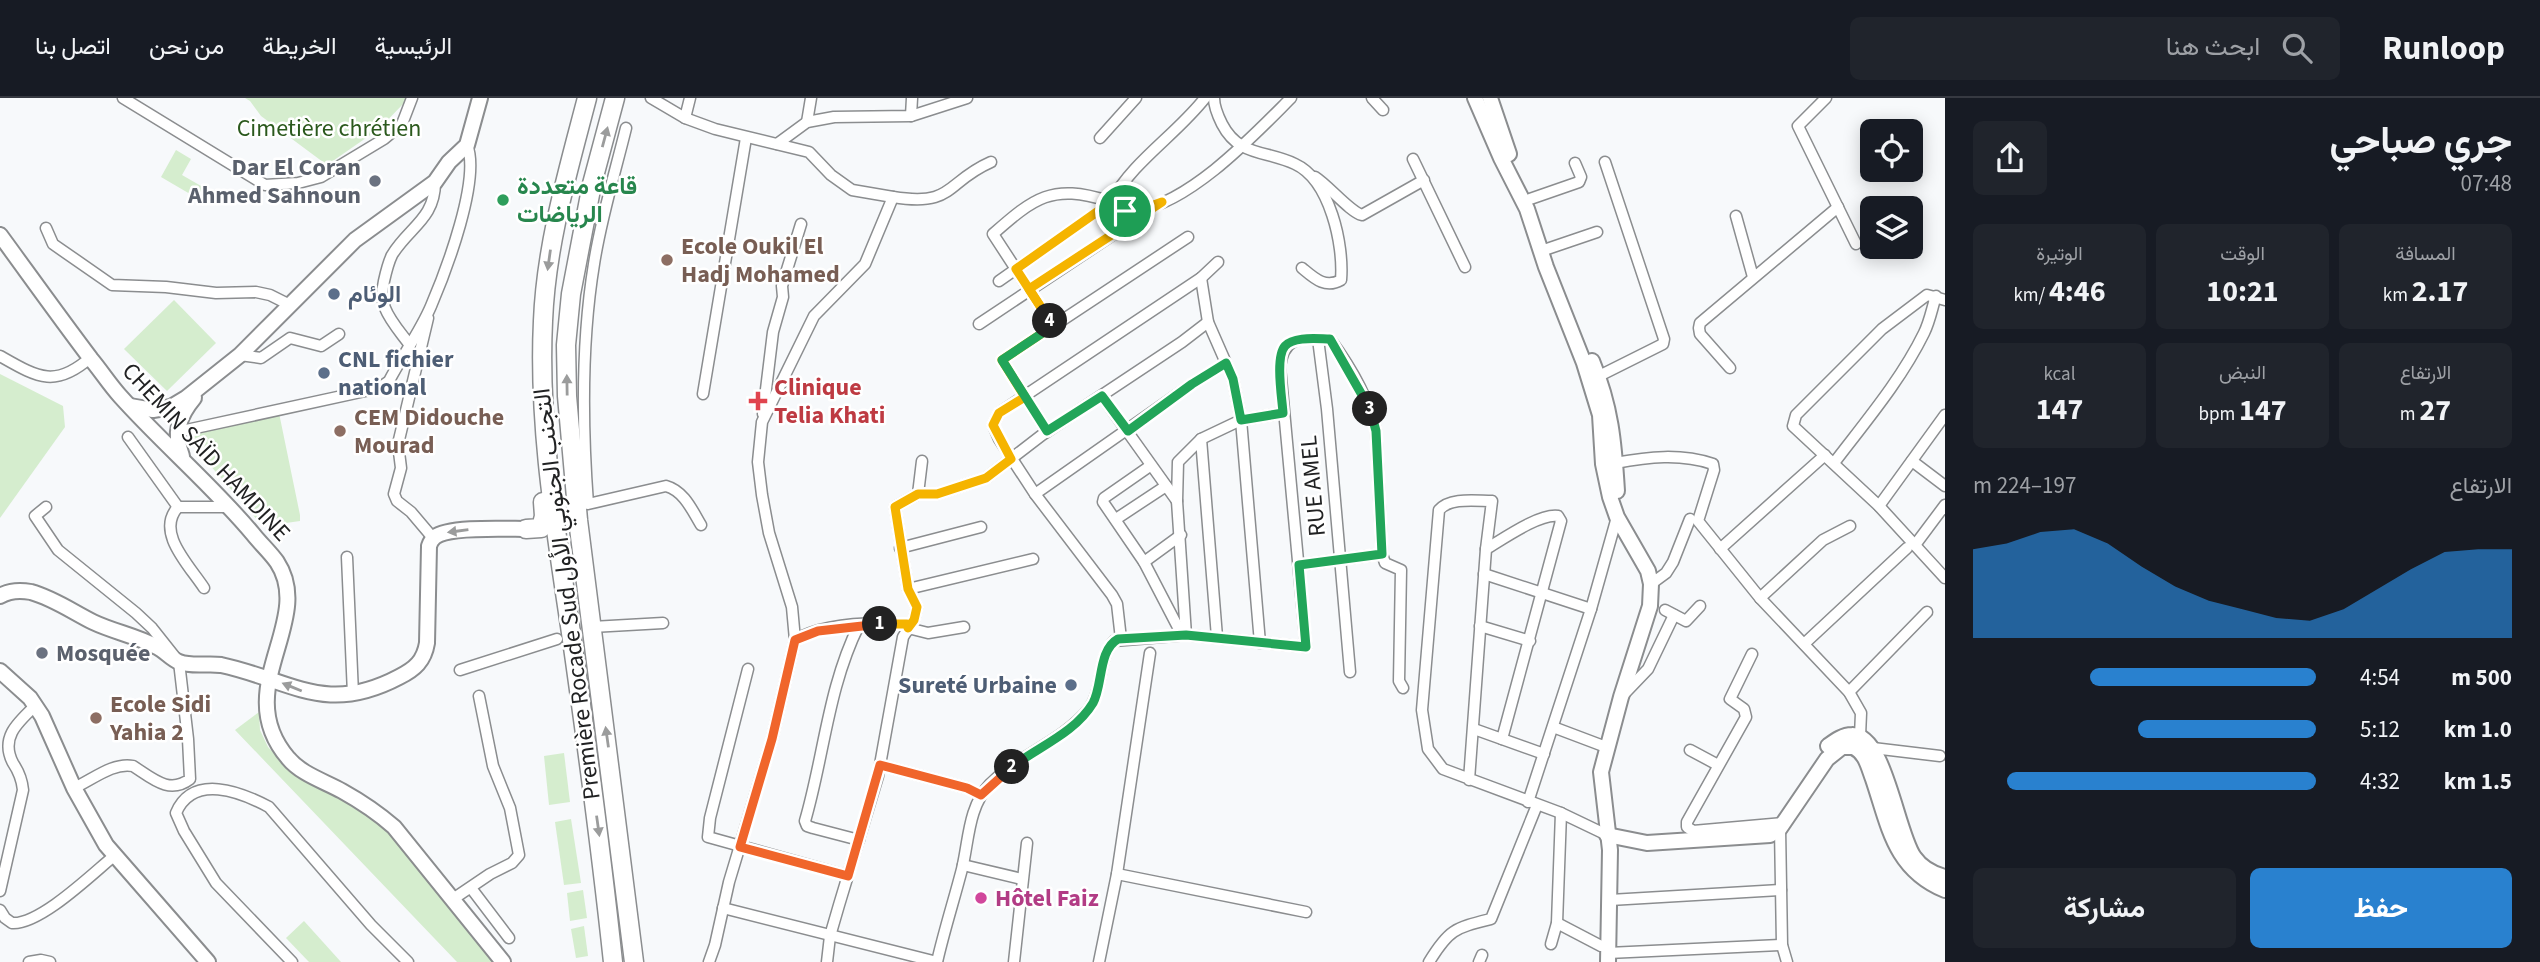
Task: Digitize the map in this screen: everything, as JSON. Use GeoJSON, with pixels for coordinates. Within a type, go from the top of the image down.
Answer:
{"type":"FeatureCollection","features":[{"type":"Feature","properties":{"kind":"highway","name":"Première Rocade Sud التجنب الجنوبي الأول"},"geometry":{"type":"LineString","coordinates":[[587,98],[550,253],[543,319],[542,395],[564,638],[602,852],[612,962]]}},
{"type":"Feature","properties":{"kind":"highway","name":"Première Rocade Sud التجنب الجنوبي الأول"},"geometry":{"type":"LineString","coordinates":[[615,98],[592,184],[580,246],[566,345],[567,396],[572,466],[634,962]]}},
{"type":"Feature","properties":{"kind":"highway"},"geometry":{"type":"LineString","coordinates":[[580,246],[594,260]]}},
{"type":"Feature","properties":{"kind":"highway"},"geometry":{"type":"LineString","coordinates":[[526,529],[541,528],[544,524],[538,443],[544,418]]}},
{"type":"Feature","properties":{"kind":"highway"},"geometry":{"type":"LineString","coordinates":[[588,505],[592,623]]}},
{"type":"Feature","properties":{"kind":"highway"},"geometry":{"type":"LineString","coordinates":[[630,940],[644,962]]}},
{"type":"Feature","properties":{"kind":"street"},"geometry":{"type":"LineString","coordinates":[[123,98],[265,185],[298,183],[321,177],[359,155],[402,124],[412,98]]}},
{"type":"Feature","properties":{"kind":"street"},"geometry":{"type":"LineString","coordinates":[[176,419],[206,383],[240,355],[355,240],[435,182],[449,162],[467,145],[480,98]]}},
{"type":"Feature","properties":{"kind":"street"},"geometry":{"type":"LineString","coordinates":[[651,98],[685,118],[746,138],[810,152],[831,174],[852,190],[918,200],[942,196],[978,167],[991,162]]}},
{"type":"Feature","properties":{"kind":"street"},"geometry":{"type":"LineString","coordinates":[[685,118],[690,98]]}},
{"type":"Feature","properties":{"kind":"street"},"geometry":{"type":"LineString","coordinates":[[807,122],[811,98]]}},
{"type":"Feature","properties":{"kind":"street"},"geometry":{"type":"LineString","coordinates":[[911,116],[912,98]]}},
{"type":"Feature","properties":{"kind":"street"},"geometry":{"type":"LineString","coordinates":[[777,144],[807,122],[834,117],[911,116],[967,98]]}},
{"type":"Feature","properties":{"kind":"street"},"geometry":{"type":"LineString","coordinates":[[1100,138],[1136,98]]}},
{"type":"Feature","properties":{"kind":"street"},"geometry":{"type":"LineString","coordinates":[[999,281],[1111,202],[1118,189],[1136,169],[1205,98]]}},
{"type":"Feature","properties":{"kind":"street"},"geometry":{"type":"LineString","coordinates":[[1214,98],[1221,122],[1231,139],[1242,147],[1297,164],[1329,186],[1358,214],[1362,215],[1424,180]]}},
{"type":"Feature","properties":{"kind":"street"},"geometry":{"type":"LineString","coordinates":[[979,324],[1162,202],[1191,186],[1242,147],[1291,98]]}},
{"type":"Feature","properties":{"kind":"street"},"geometry":{"type":"LineString","coordinates":[[1371,98],[1382,110]]}},
{"type":"Feature","properties":{"kind":"street"},"geometry":{"type":"LineString","coordinates":[[1475,98],[1527,209],[1546,267],[1584,363],[1600,415],[1604,464],[1617,517],[1648,571],[1651,584],[1650,606],[1606,747],[1601,772],[1610,850],[1610,900],[1605,956]]}},
{"type":"Feature","properties":{"kind":"street"},"geometry":{"type":"LineString","coordinates":[[1429,962],[1442,940],[1458,928],[1491,919],[1533,803],[1544,754],[1591,609],[1617,517],[1615,463],[1607,400],[1547,250],[1530,199],[1505,147],[1490,98]]}},
{"type":"Feature","properties":{"kind":"street"},"geometry":{"type":"LineString","coordinates":[[1826,98],[1798,126],[1856,244]]}},
{"type":"Feature","properties":{"kind":"street"},"geometry":{"type":"LineString","coordinates":[[625,128],[594,260],[587,324],[584,376],[588,505],[666,485],[681,495],[701,525]]}},
{"type":"Feature","properties":{"kind":"street"},"geometry":{"type":"LineString","coordinates":[[703,394],[746,138]]}},
{"type":"Feature","properties":{"kind":"street"},"geometry":{"type":"LineString","coordinates":[[433,538],[418,518],[397,501],[394,494],[401,468],[398,444],[431,307],[461,220],[472,170],[467,145]]}},
{"type":"Feature","properties":{"kind":"street"},"geometry":{"type":"LineString","coordinates":[[1413,159],[1465,267]]}},
{"type":"Feature","properties":{"kind":"street"},"geometry":{"type":"LineString","coordinates":[[1599,376],[1663,344],[1664,340],[1605,162]]}},
{"type":"Feature","properties":{"kind":"street"},"geometry":{"type":"LineString","coordinates":[[1530,199],[1579,181],[1581,177],[1575,163]]}},
{"type":"Feature","properties":{"kind":"street"},"geometry":{"type":"LineString","coordinates":[[1297,164],[1323,191],[1335,224],[1340,254],[1340,280],[1333,285],[1324,283],[1314,279],[1302,268]]}},
{"type":"Feature","properties":{"kind":"street"},"geometry":{"type":"LineString","coordinates":[[409,344],[385,308],[383,289],[393,253],[426,216],[432,205],[435,182]]}},
{"type":"Feature","properties":{"kind":"street"},"geometry":{"type":"LineString","coordinates":[[1053,326],[993,234],[1024,207],[1049,195],[1076,193],[1111,202],[1125,211],[1135,212],[1162,202]]}},
{"type":"Feature","properties":{"kind":"street"},"geometry":{"type":"LineString","coordinates":[[762,422],[814,316],[865,264],[893,197]]}},
{"type":"Feature","properties":{"kind":"street"},"geometry":{"type":"LineString","coordinates":[[1730,368],[1700,334],[1699,328],[1707,317],[1838,207]]}},
{"type":"Feature","properties":{"kind":"street"},"geometry":{"type":"LineString","coordinates":[[1736,216],[1753,277]]}},
{"type":"Feature","properties":{"kind":"street"},"geometry":{"type":"LineString","coordinates":[[709,962],[772,739],[795,640],[792,607],[769,533],[758,462],[773,332],[783,297],[782,286],[801,224]]}},
{"type":"Feature","properties":{"kind":"street"},"geometry":{"type":"LineString","coordinates":[[46,228],[53,244],[112,285],[166,287],[216,293],[256,292],[270,295],[290,305]]}},
{"type":"Feature","properties":{"kind":"street"},"geometry":{"type":"LineString","coordinates":[[1547,250],[1597,233]]}},
{"type":"Feature","properties":{"kind":"street","name":"CHEMIN SAÏD HAMDINE"},"geometry":{"type":"LineString","coordinates":[[0,235],[130,406],[230,507],[278,563],[287,592],[286,613],[268,678],[267,722],[290,761],[380,815],[412,848],[503,962]]}},
{"type":"Feature","properties":{"kind":"street"},"geometry":{"type":"LineString","coordinates":[[1047,431],[1002,360],[1188,237]]}},
{"type":"Feature","properties":{"kind":"street"},"geometry":{"type":"LineString","coordinates":[[1121,639],[1117,604],[1112,595],[1035,494],[1011,459],[993,425],[999,413],[1200,278],[1218,262]]}},
{"type":"Feature","properties":{"kind":"street"},"geometry":{"type":"LineString","coordinates":[[1200,278],[1208,322],[1233,379],[1241,420],[1260,643]]}},
{"type":"Feature","properties":{"kind":"street"},"geometry":{"type":"LineString","coordinates":[[1834,463],[1910,359],[1941,298],[1927,295],[1882,329],[1796,415],[1793,426],[1879,506],[1911,547],[1945,578]]}},
{"type":"Feature","properties":{"kind":"street"},"geometry":{"type":"LineString","coordinates":[[155,432],[162,415],[176,419],[379,388],[389,381],[431,307]]}},
{"type":"Feature","properties":{"kind":"street"},"geometry":{"type":"LineString","coordinates":[[827,962],[830,936],[880,765],[903,637],[914,620],[917,607],[908,589],[895,507],[918,494],[937,494],[986,478],[1047,431],[1208,322]]}},
{"type":"Feature","properties":{"kind":"street"},"geometry":{"type":"LineString","coordinates":[[240,355],[261,358],[290,338],[321,346],[339,334]]}},
{"type":"Feature","properties":{"kind":"street","name":"RUE AMEL"},"geometry":{"type":"LineString","coordinates":[[1318,339],[1350,672]]}},
{"type":"Feature","properties":{"kind":"street"},"geometry":{"type":"LineString","coordinates":[[723,908],[937,962],[963,865],[966,838],[981,795],[1002,774],[1051,742],[1088,710],[1097,694],[1108,649],[1114,641],[1184,635],[1306,647],[1280,367],[1283,350],[1292,342],[1330,339],[1373,415],[1382,554],[1385,563],[1401,570],[1399,681],[1403,688]]}},
{"type":"Feature","properties":{"kind":"street"},"geometry":{"type":"LineString","coordinates":[[0,356],[46,378],[75,371],[91,357]]}},
{"type":"Feature","properties":{"kind":"street"},"geometry":{"type":"LineString","coordinates":[[1035,494],[1226,363]]}},
{"type":"Feature","properties":{"kind":"street"},"geometry":{"type":"LineString","coordinates":[[1102,396],[1177,501]]}},
{"type":"Feature","properties":{"kind":"street"},"geometry":{"type":"LineString","coordinates":[[130,406],[153,410],[176,419]]}},
{"type":"Feature","properties":{"kind":"street"},"geometry":{"type":"LineString","coordinates":[[1184,635],[1181,535],[1177,501],[1178,462],[1201,439],[1241,420],[1283,413]]}},
{"type":"Feature","properties":{"kind":"street"},"geometry":{"type":"LineString","coordinates":[[1879,506],[1945,415]]}},
{"type":"Feature","properties":{"kind":"street"},"geometry":{"type":"LineString","coordinates":[[176,419],[184,461]]}},
{"type":"Feature","properties":{"kind":"street"},"geometry":{"type":"LineString","coordinates":[[128,437],[178,507]]}},
{"type":"Feature","properties":{"kind":"street"},"geometry":{"type":"LineString","coordinates":[[1201,439],[1217,637]]}},
{"type":"Feature","properties":{"kind":"street"},"geometry":{"type":"LineString","coordinates":[[1720,549],[1825,455]]}},
{"type":"Feature","properties":{"kind":"street"},"geometry":{"type":"LineString","coordinates":[[1615,463],[1677,456],[1713,464],[1714,470],[1698,521],[1760,598],[1849,692],[1861,713],[1860,736]]}},
{"type":"Feature","properties":{"kind":"street"},"geometry":{"type":"LineString","coordinates":[[918,494],[922,461]]}},
{"type":"Feature","properties":{"kind":"street"},"geometry":{"type":"LineString","coordinates":[[1912,461],[1945,486]]}},
{"type":"Feature","properties":{"kind":"street"},"geometry":{"type":"LineString","coordinates":[[1150,466],[1104,498],[1104,502],[1144,562],[1184,635]]}},
{"type":"Feature","properties":{"kind":"street"},"geometry":{"type":"LineString","coordinates":[[1116,519],[1166,486]]}},
{"type":"Feature","properties":{"kind":"street"},"geometry":{"type":"LineString","coordinates":[[1469,780],[1492,501],[1457,502],[1442,506],[1439,510],[1422,710],[1428,750],[1443,769],[1469,780],[1562,813],[1607,835],[1626,841],[1647,843],[1763,836],[1776,832],[1827,759],[1842,747],[1853,747],[1864,756],[1893,835],[1924,879],[1945,890]]}},
{"type":"Feature","properties":{"kind":"street"},"geometry":{"type":"LineString","coordinates":[[1804,644],[1911,547],[1945,505]]}},
{"type":"Feature","properties":{"kind":"street"},"geometry":{"type":"LineString","coordinates":[[46,507],[35,516],[58,550],[136,613],[179,662],[188,739],[190,779],[182,785],[172,788],[133,766],[121,765],[74,788]]}},
{"type":"Feature","properties":{"kind":"street"},"geometry":{"type":"LineString","coordinates":[[204,587],[173,541],[168,527],[172,514],[178,507],[230,507]]}},
{"type":"Feature","properties":{"kind":"street"},"geometry":{"type":"LineString","coordinates":[[1486,549],[1536,520],[1552,515],[1558,516],[1562,521],[1502,739]]}},
{"type":"Feature","properties":{"kind":"street"},"geometry":{"type":"LineString","coordinates":[[1651,584],[1666,573],[1673,562],[1690,519]]}},
{"type":"Feature","properties":{"kind":"street"},"geometry":{"type":"LineString","coordinates":[[1760,598],[1823,540],[1850,526]]}},
{"type":"Feature","properties":{"kind":"street"},"geometry":{"type":"LineString","coordinates":[[900,548],[981,527]]}},
{"type":"Feature","properties":{"kind":"street"},"geometry":{"type":"LineString","coordinates":[[0,596],[10,591],[18,591],[44,597],[94,622],[157,647],[179,662],[222,665],[302,691],[353,694],[372,690],[398,677],[415,667],[424,657],[427,643],[429,546],[433,538],[440,534],[465,530],[526,529]]}},
{"type":"Feature","properties":{"kind":"street"},"geometry":{"type":"LineString","coordinates":[[1144,562],[1181,535]]}},
{"type":"Feature","properties":{"kind":"street"},"geometry":{"type":"LineString","coordinates":[[1299,565],[1382,554]]}},
{"type":"Feature","properties":{"kind":"street"},"geometry":{"type":"LineString","coordinates":[[347,557],[353,694]]}},
{"type":"Feature","properties":{"kind":"street"},"geometry":{"type":"LineString","coordinates":[[908,589],[1032,559]]}},
{"type":"Feature","properties":{"kind":"street"},"geometry":{"type":"LineString","coordinates":[[1484,574],[1591,609]]}},
{"type":"Feature","properties":{"kind":"street"},"geometry":{"type":"LineString","coordinates":[[1621,697],[1648,669],[1670,612],[1686,621],[1700,606]]}},
{"type":"Feature","properties":{"kind":"street"},"geometry":{"type":"LineString","coordinates":[[1849,692],[1927,612]]}},
{"type":"Feature","properties":{"kind":"street"},"geometry":{"type":"LineString","coordinates":[[592,623],[663,623]]}},
{"type":"Feature","properties":{"kind":"street"},"geometry":{"type":"LineString","coordinates":[[795,640],[818,631],[859,625],[907,624],[908,628],[928,633],[964,626]]}},
{"type":"Feature","properties":{"kind":"street"},"geometry":{"type":"LineString","coordinates":[[859,625],[846,650],[827,718],[805,821],[810,827],[859,840]]}},
{"type":"Feature","properties":{"kind":"street"},"geometry":{"type":"LineString","coordinates":[[1480,626],[1530,641]]}},
{"type":"Feature","properties":{"kind":"street"},"geometry":{"type":"LineString","coordinates":[[460,670],[564,638]]}},
{"type":"Feature","properties":{"kind":"street"},"geometry":{"type":"LineString","coordinates":[[1099,962],[1117,874],[1150,653]]}},
{"type":"Feature","properties":{"kind":"street"},"geometry":{"type":"LineString","coordinates":[[1752,654],[1730,699],[1744,709],[1746,717],[1687,822],[1689,830],[1783,823]]}},
{"type":"Feature","properties":{"kind":"street"},"geometry":{"type":"LineString","coordinates":[[748,669],[708,830],[709,839],[848,876]]}},
{"type":"Feature","properties":{"kind":"street"},"geometry":{"type":"LineString","coordinates":[[0,671],[36,706],[98,834],[114,856],[208,962]]}},
{"type":"Feature","properties":{"kind":"street"},"geometry":{"type":"LineString","coordinates":[[453,899],[512,863],[518,857],[519,851],[510,808],[493,766],[479,696]]}},
{"type":"Feature","properties":{"kind":"street"},"geometry":{"type":"LineString","coordinates":[[0,891],[23,790],[21,777],[8,753],[7,743],[12,732],[36,706]]}},
{"type":"Feature","properties":{"kind":"street"},"geometry":{"type":"LineString","coordinates":[[1553,727],[1606,747]]}},
{"type":"Feature","properties":{"kind":"street"},"geometry":{"type":"LineString","coordinates":[[1474,729],[1544,754]]}},
{"type":"Feature","properties":{"kind":"street"},"geometry":{"type":"LineString","coordinates":[[1787,962],[1782,944],[1784,810],[1818,756],[1843,737],[1860,736],[1873,748],[1909,858],[1945,877]]}},
{"type":"Feature","properties":{"kind":"street"},"geometry":{"type":"LineString","coordinates":[[1873,748],[1940,756]]}},
{"type":"Feature","properties":{"kind":"street"},"geometry":{"type":"LineString","coordinates":[[1690,750],[1718,765]]}},
{"type":"Feature","properties":{"kind":"street"},"geometry":{"type":"LineString","coordinates":[[880,765],[981,795]]}},
{"type":"Feature","properties":{"kind":"street"},"geometry":{"type":"LineString","coordinates":[[292,962],[216,883],[184,831],[176,813],[193,792],[202,788],[222,790],[269,807],[371,925],[408,962]]}},
{"type":"Feature","properties":{"kind":"street"},"geometry":{"type":"LineString","coordinates":[[1551,944],[1557,923],[1562,813]]}},
{"type":"Feature","properties":{"kind":"street"},"geometry":{"type":"LineString","coordinates":[[1605,956],[1603,850],[1607,835]]}},
{"type":"Feature","properties":{"kind":"street"},"geometry":{"type":"LineString","coordinates":[[1014,962],[1027,843]]}},
{"type":"Feature","properties":{"kind":"street"},"geometry":{"type":"LineString","coordinates":[[0,910],[12,923],[30,920],[114,856]]}},
{"type":"Feature","properties":{"kind":"street"},"geometry":{"type":"LineString","coordinates":[[963,865],[1022,879]]}},
{"type":"Feature","properties":{"kind":"street"},"geometry":{"type":"LineString","coordinates":[[1117,874],[1306,912]]}},
{"type":"Feature","properties":{"kind":"street"},"geometry":{"type":"LineString","coordinates":[[471,888],[509,938]]}},
{"type":"Feature","properties":{"kind":"street"},"geometry":{"type":"LineString","coordinates":[[1610,900],[1781,890]]}},
{"type":"Feature","properties":{"kind":"street"},"geometry":{"type":"LineString","coordinates":[[1557,923],[1605,956],[1782,944]]}},
{"type":"Feature","properties":{"kind":"street"},"geometry":{"type":"LineString","coordinates":[[29,962],[50,962]]}},
{"type":"Feature","properties":{"kind":"green space","name":"Cimetière chrétien"},"geometry":{"type":"Polygon","coordinates":[[[245,98],[406,98],[379,129],[327,165],[261,116],[245,98]]]}},
{"type":"Feature","properties":{"kind":"green space"},"geometry":{"type":"Polygon","coordinates":[[[176,150],[191,159],[182,175],[208,190],[202,201],[161,177],[176,150]]]}},
{"type":"Feature","properties":{"kind":"green space"},"geometry":{"type":"Polygon","coordinates":[[[174,300],[216,343],[167,391],[124,349],[174,300]]]}},
{"type":"Feature","properties":{"kind":"green space"},"geometry":{"type":"Polygon","coordinates":[[[0,374],[63,406],[65,427],[0,518],[0,374]]]}},
{"type":"Feature","properties":{"kind":"green space"},"geometry":{"type":"Polygon","coordinates":[[[279,413],[300,521],[272,525],[271,520],[259,522],[190,442],[188,434],[279,413]]]}},
{"type":"Feature","properties":{"kind":"green space"},"geometry":{"type":"Polygon","coordinates":[[[259,712],[260,730],[268,747],[282,762],[304,780],[364,811],[395,838],[493,962],[457,962],[235,730],[259,712]]]}},
{"type":"Feature","properties":{"kind":"green space"},"geometry":{"type":"Polygon","coordinates":[[[564,753],[570,802],[549,805],[544,756],[564,753]]]}},
{"type":"Feature","properties":{"kind":"green space"},"geometry":{"type":"Polygon","coordinates":[[[571,819],[581,883],[564,885],[555,822],[571,819]]]}},
{"type":"Feature","properties":{"kind":"green space"},"geometry":{"type":"Polygon","coordinates":[[[583,890],[587,918],[570,921],[567,893],[583,890]]]}},
{"type":"Feature","properties":{"kind":"green space"},"geometry":{"type":"Polygon","coordinates":[[[304,921],[341,962],[309,962],[286,938],[304,921]]]}},
{"type":"Feature","properties":{"kind":"green space"},"geometry":{"type":"Polygon","coordinates":[[[584,926],[588,956],[576,958],[571,929],[584,926]]]}},
{"type":"Feature","properties":{"kind":"place","name":"Dar El Coran Ahmed Sahnoun"},"geometry":{"type":"Point","coordinates":[375,181]}},
{"type":"Feature","properties":{"kind":"place","name":"قاعة متعددة الرياضات"},"geometry":{"type":"Point","coordinates":[503,200]}},
{"type":"Feature","properties":{"kind":"place","name":"Ecole Oukil El Hadj Mohamed"},"geometry":{"type":"Point","coordinates":[667,260]}},
{"type":"Feature","properties":{"kind":"place","name":"الوئام"},"geometry":{"type":"Point","coordinates":[334,294]}},
{"type":"Feature","properties":{"kind":"place","name":"CNL fichier national"},"geometry":{"type":"Point","coordinates":[324,373]}},
{"type":"Feature","properties":{"kind":"place","name":"Clinique Telia Khati"},"geometry":{"type":"Point","coordinates":[758,401]}},
{"type":"Feature","properties":{"kind":"place","name":"CEM Didouche Mourad"},"geometry":{"type":"Point","coordinates":[340,431]}},
{"type":"Feature","properties":{"kind":"place","name":"Mosquée"},"geometry":{"type":"Point","coordinates":[42,653]}},
{"type":"Feature","properties":{"kind":"place","name":"Sureté Urbaine"},"geometry":{"type":"Point","coordinates":[1071,685]}},
{"type":"Feature","properties":{"kind":"place","name":"Ecole Sidi Yahia 2"},"geometry":{"type":"Point","coordinates":[96,718]}},
{"type":"Feature","properties":{"kind":"place","name":"Hôtel Faiz"},"geometry":{"type":"Point","coordinates":[981,898]}},
{"type":"Feature","properties":{"kind":"route"},"geometry":{"type":"LineString","coordinates":[[1125,211],[1111,202],[1016,269],[1053,326],[1002,360],[1025,397],[999,413],[993,425],[1011,459],[986,478],[937,494],[918,494],[895,507],[908,589],[917,607],[914,620],[908,628],[907,624],[859,625],[805,634],[795,640],[772,739],[740,847],[848,876],[880,765],[967,788],[981,795],[1002,774],[1051,742],[1088,710],[1099,687],[1108,649],[1114,641],[1186,635],[1306,647],[1299,565],[1382,554],[1373,415],[1330,339],[1292,342],[1283,350],[1280,367],[1283,413],[1241,420],[1233,379],[1226,363],[1192,384],[1128,431],[1102,396],[1047,431],[1002,360],[1053,326],[1029,289],[1162,202],[1135,212],[1125,211]]}}]}
